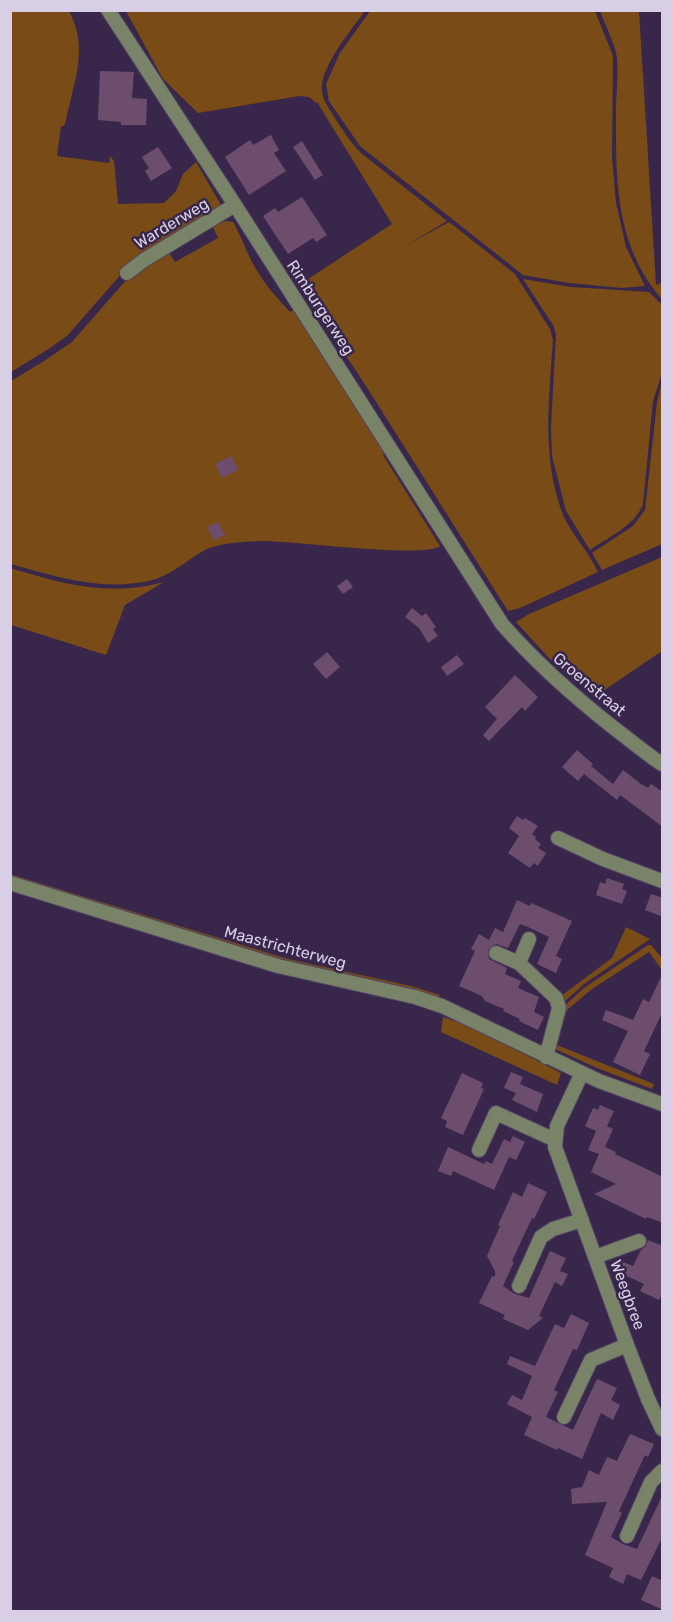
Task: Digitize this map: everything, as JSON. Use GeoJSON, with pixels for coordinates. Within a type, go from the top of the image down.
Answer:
{"type":"FeatureCollection","features":[{"type":"Feature","properties":{"kind":"street","name":"Rimburgerweg"},"geometry":{"type":"LineString","coordinates":[[108,10],[502,624]]}},
{"type":"Feature","properties":{"kind":"street","name":"Warderweg"},"geometry":{"type":"LineString","coordinates":[[127,273],[152,255],[235,205]]}},
{"type":"Feature","properties":{"kind":"street","name":"Groenstraat"},"geometry":{"type":"LineString","coordinates":[[502,624],[532,658],[555,679],[623,735],[663,764]]}},
{"type":"Feature","properties":{"kind":"street"},"geometry":{"type":"LineString","coordinates":[[558,838],[603,859],[663,881]]}},
{"type":"Feature","properties":{"kind":"street","name":"Maastrichterweg"},"geometry":{"type":"LineString","coordinates":[[10,883],[278,966],[424,1000],[461,1014],[582,1073],[663,1104]]}},
{"type":"Feature","properties":{"kind":"street"},"geometry":{"type":"LineString","coordinates":[[519,963],[529,939]]}},
{"type":"Feature","properties":{"kind":"street"},"geometry":{"type":"LineString","coordinates":[[496,952],[519,963],[556,998],[559,1008],[546,1057]]}},
{"type":"Feature","properties":{"kind":"street"},"geometry":{"type":"LineString","coordinates":[[479,1150],[496,1113],[555,1140],[561,1116],[582,1073]]}},
{"type":"Feature","properties":{"kind":"street","name":"Weegbree"},"geometry":{"type":"LineString","coordinates":[[555,1140],[558,1157],[627,1345],[648,1399],[663,1429]]}},
{"type":"Feature","properties":{"kind":"street"},"geometry":{"type":"LineString","coordinates":[[519,1286],[542,1237],[553,1229],[582,1220]]}},
{"type":"Feature","properties":{"kind":"street","name":"Weegbree"},"geometry":{"type":"LineString","coordinates":[[595,1257],[639,1240]]}},
{"type":"Feature","properties":{"kind":"street","name":"Weegbree"},"geometry":{"type":"LineString","coordinates":[[564,1417],[591,1360],[627,1345]]}},
{"type":"Feature","properties":{"kind":"street"},"geometry":{"type":"LineString","coordinates":[[627,1536],[651,1482],[663,1471]]}},
{"type":"Feature","properties":{"kind":"shaded area"},"geometry":{"type":"Polygon","coordinates":[[[11,11],[69,11],[75,25],[79,52],[78,65],[66,120],[64,126],[61,126],[57,156],[109,163],[110,156],[114,161],[118,204],[164,203],[176,191],[183,174],[196,162],[221,205],[130,264],[67,336],[11,372],[11,11]]]}},
{"type":"Feature","properties":{"kind":"shaded area"},"geometry":{"type":"Polygon","coordinates":[[[126,11],[365,11],[331,60],[322,82],[324,99],[345,133],[361,153],[447,221],[407,245],[449,222],[515,274],[550,329],[553,340],[548,430],[552,474],[564,517],[598,572],[520,608],[508,611],[366,386],[299,285],[392,224],[317,102],[309,97],[299,96],[198,113],[163,79],[126,11]]]}},
{"type":"Feature","properties":{"kind":"shaded area"},"geometry":{"type":"Polygon","coordinates":[[[370,11],[595,11],[613,56],[612,158],[616,203],[626,247],[645,286],[622,288],[569,283],[523,275],[360,146],[329,101],[326,84],[340,53],[370,11]]]}},
{"type":"Feature","properties":{"kind":"shaded area"},"geometry":{"type":"Polygon","coordinates":[[[600,11],[639,11],[656,285],[662,283],[662,299],[634,255],[626,231],[616,156],[617,58],[600,11]]]}},
{"type":"Feature","properties":{"kind":"shaded area"},"geometry":{"type":"Polygon","coordinates":[[[226,221],[233,222],[252,262],[269,288],[290,312],[294,310],[385,453],[383,455],[440,546],[409,551],[275,541],[231,543],[205,550],[157,579],[131,584],[79,581],[11,564],[11,381],[72,342],[127,279],[167,250],[175,262],[218,238],[212,225],[226,221]]]}},
{"type":"Feature","properties":{"kind":"shaded area"},"geometry":{"type":"Polygon","coordinates":[[[523,279],[571,287],[649,292],[662,305],[662,373],[653,401],[643,504],[634,519],[590,550],[566,511],[552,456],[551,427],[556,334],[553,325],[523,279]]]}},
{"type":"Feature","properties":{"kind":"shaded area"},"geometry":{"type":"Polygon","coordinates":[[[662,382],[662,544],[602,570],[592,553],[633,526],[645,510],[657,402],[662,382]]]}},
{"type":"Feature","properties":{"kind":"shaded area"},"geometry":{"type":"Polygon","coordinates":[[[662,557],[662,651],[594,697],[549,658],[516,622],[529,614],[662,557]]]}},
{"type":"Feature","properties":{"kind":"shaded area"},"geometry":{"type":"Polygon","coordinates":[[[10,568],[86,587],[124,588],[164,582],[125,605],[106,655],[11,625],[10,568]]]}},
{"type":"Feature","properties":{"kind":"shaded area"},"geometry":{"type":"Polygon","coordinates":[[[10,874],[288,959],[411,986],[440,995],[438,999],[276,958],[11,878],[10,874]]]}},
{"type":"Feature","properties":{"kind":"shaded area"},"geometry":{"type":"Polygon","coordinates":[[[626,927],[650,939],[584,984],[563,1003],[561,996],[612,958],[626,927]]]}},
{"type":"Feature","properties":{"kind":"shaded area"},"geometry":{"type":"Polygon","coordinates":[[[651,945],[662,958],[662,970],[649,952],[592,989],[567,1010],[557,1045],[654,1084],[652,1089],[553,1048],[563,1007],[584,988],[651,945]]]}},
{"type":"Feature","properties":{"kind":"shaded area"},"geometry":{"type":"Polygon","coordinates":[[[443,1017],[470,1026],[561,1073],[557,1085],[441,1032],[443,1017]]]}},
{"type":"Feature","properties":{"kind":"building"},"geometry":{"type":"Polygon","coordinates":[[[100,71],[134,72],[132,98],[147,99],[146,125],[121,125],[121,122],[98,120],[100,71]]]}},
{"type":"Feature","properties":{"kind":"building"},"geometry":{"type":"Polygon","coordinates":[[[271,135],[279,150],[274,153],[286,171],[249,195],[225,157],[250,140],[253,145],[271,135]]]}},
{"type":"Feature","properties":{"kind":"building"},"geometry":{"type":"Polygon","coordinates":[[[302,141],[323,175],[315,180],[293,147],[302,141]]]}},
{"type":"Feature","properties":{"kind":"building"},"geometry":{"type":"Polygon","coordinates":[[[158,147],[172,168],[151,181],[145,171],[149,168],[142,157],[158,147]]]}},
{"type":"Feature","properties":{"kind":"building"},"geometry":{"type":"Polygon","coordinates":[[[302,197],[327,235],[316,242],[313,238],[288,254],[263,216],[275,208],[278,212],[302,197]]]}},
{"type":"Feature","properties":{"kind":"building"},"geometry":{"type":"Polygon","coordinates":[[[231,456],[238,470],[222,478],[215,464],[231,456]]]}},
{"type":"Feature","properties":{"kind":"building"},"geometry":{"type":"Polygon","coordinates":[[[218,522],[225,535],[214,540],[207,527],[218,522]]]}},
{"type":"Feature","properties":{"kind":"building"},"geometry":{"type":"Polygon","coordinates":[[[347,579],[353,587],[343,594],[337,586],[347,579]]]}},
{"type":"Feature","properties":{"kind":"building"},"geometry":{"type":"Polygon","coordinates":[[[412,608],[422,616],[426,613],[436,627],[433,629],[438,636],[428,643],[419,628],[405,617],[412,608]]]}},
{"type":"Feature","properties":{"kind":"building"},"geometry":{"type":"Polygon","coordinates":[[[327,652],[340,667],[326,679],[313,664],[327,652]]]}},
{"type":"Feature","properties":{"kind":"building"},"geometry":{"type":"Polygon","coordinates":[[[457,655],[464,664],[447,676],[441,667],[457,655]]]}},
{"type":"Feature","properties":{"kind":"building"},"geometry":{"type":"Polygon","coordinates":[[[515,675],[538,697],[525,711],[522,707],[489,741],[483,735],[497,719],[485,707],[515,675]]]}},
{"type":"Feature","properties":{"kind":"building"},"geometry":{"type":"Polygon","coordinates":[[[577,750],[593,764],[591,766],[613,784],[623,770],[648,788],[651,784],[663,792],[663,827],[620,795],[617,800],[584,774],[578,781],[562,767],[577,750]]]}},
{"type":"Feature","properties":{"kind":"building"},"geometry":{"type":"Polygon","coordinates":[[[517,816],[538,826],[532,834],[541,844],[538,848],[546,853],[538,866],[534,863],[530,868],[508,853],[519,836],[509,828],[517,816]]]}},
{"type":"Feature","properties":{"kind":"building"},"geometry":{"type":"Polygon","coordinates":[[[607,878],[624,884],[622,889],[627,891],[622,904],[596,895],[600,882],[605,884],[607,878]]]}},
{"type":"Feature","properties":{"kind":"building"},"geometry":{"type":"Polygon","coordinates":[[[651,894],[663,898],[663,917],[645,910],[651,894]]]}},
{"type":"Feature","properties":{"kind":"building"},"geometry":{"type":"Polygon","coordinates":[[[517,900],[530,906],[531,903],[572,921],[556,956],[562,959],[556,973],[537,964],[549,937],[520,924],[508,948],[496,944],[488,950],[489,959],[507,968],[505,974],[521,981],[518,988],[539,997],[534,1012],[544,1017],[538,1030],[519,1021],[520,1019],[503,1011],[504,1009],[485,1001],[482,996],[459,986],[475,951],[471,949],[479,934],[489,940],[495,928],[503,932],[517,900]]]}},
{"type":"Feature","properties":{"kind":"building"},"geometry":{"type":"Polygon","coordinates":[[[663,973],[663,1011],[644,1051],[650,1054],[640,1075],[613,1062],[628,1031],[602,1020],[606,1010],[633,1020],[643,999],[649,1002],[663,973]]]}},
{"type":"Feature","properties":{"kind":"building"},"geometry":{"type":"Polygon","coordinates":[[[511,1072],[523,1077],[520,1084],[543,1094],[537,1112],[512,1100],[516,1093],[504,1088],[511,1072]]]}},
{"type":"Feature","properties":{"kind":"building"},"geometry":{"type":"Polygon","coordinates":[[[462,1073],[483,1083],[481,1088],[484,1089],[463,1135],[445,1127],[447,1121],[441,1118],[462,1073]]]}},
{"type":"Feature","properties":{"kind":"building"},"geometry":{"type":"Polygon","coordinates":[[[600,1105],[614,1111],[607,1126],[613,1129],[605,1147],[663,1177],[663,1223],[647,1217],[646,1219],[594,1194],[616,1184],[591,1172],[599,1154],[588,1150],[596,1131],[585,1126],[593,1108],[598,1110],[600,1105]]]}},
{"type":"Feature","properties":{"kind":"building"},"geometry":{"type":"Polygon","coordinates":[[[513,1136],[525,1142],[516,1160],[509,1157],[494,1190],[453,1171],[451,1176],[438,1171],[448,1147],[484,1164],[486,1161],[492,1164],[504,1139],[510,1142],[513,1136]]]}},
{"type":"Feature","properties":{"kind":"building"},"geometry":{"type":"Polygon","coordinates":[[[528,1183],[547,1192],[534,1219],[532,1218],[503,1286],[515,1294],[529,1298],[550,1251],[566,1258],[560,1271],[568,1274],[562,1286],[555,1282],[539,1316],[543,1318],[528,1330],[503,1319],[505,1315],[479,1303],[492,1276],[495,1277],[495,1271],[487,1256],[500,1226],[498,1225],[513,1192],[522,1197],[528,1183]]]}},
{"type":"Feature","properties":{"kind":"building"},"geometry":{"type":"Polygon","coordinates":[[[648,1240],[663,1246],[663,1292],[659,1300],[640,1291],[644,1284],[618,1272],[623,1262],[633,1266],[648,1240]]]}},
{"type":"Feature","properties":{"kind":"building"},"geometry":{"type":"Polygon","coordinates":[[[571,1314],[589,1323],[577,1350],[573,1349],[554,1390],[558,1392],[546,1417],[573,1430],[597,1379],[617,1388],[611,1400],[620,1405],[613,1420],[601,1413],[582,1459],[524,1435],[532,1417],[507,1404],[512,1395],[522,1400],[532,1376],[507,1364],[510,1356],[535,1366],[555,1324],[564,1328],[571,1314]]]}},
{"type":"Feature","properties":{"kind":"building"},"geometry":{"type":"Polygon","coordinates":[[[630,1434],[654,1444],[648,1457],[645,1455],[619,1511],[622,1513],[611,1537],[637,1549],[663,1494],[663,1536],[641,1580],[627,1574],[623,1584],[609,1577],[613,1568],[585,1555],[607,1502],[572,1504],[571,1489],[582,1487],[589,1470],[599,1475],[607,1457],[617,1461],[630,1434]]]}},
{"type":"Feature","properties":{"kind":"building"},"geometry":{"type":"Polygon","coordinates":[[[652,1576],[663,1581],[663,1610],[641,1600],[652,1576]]]}}]}
